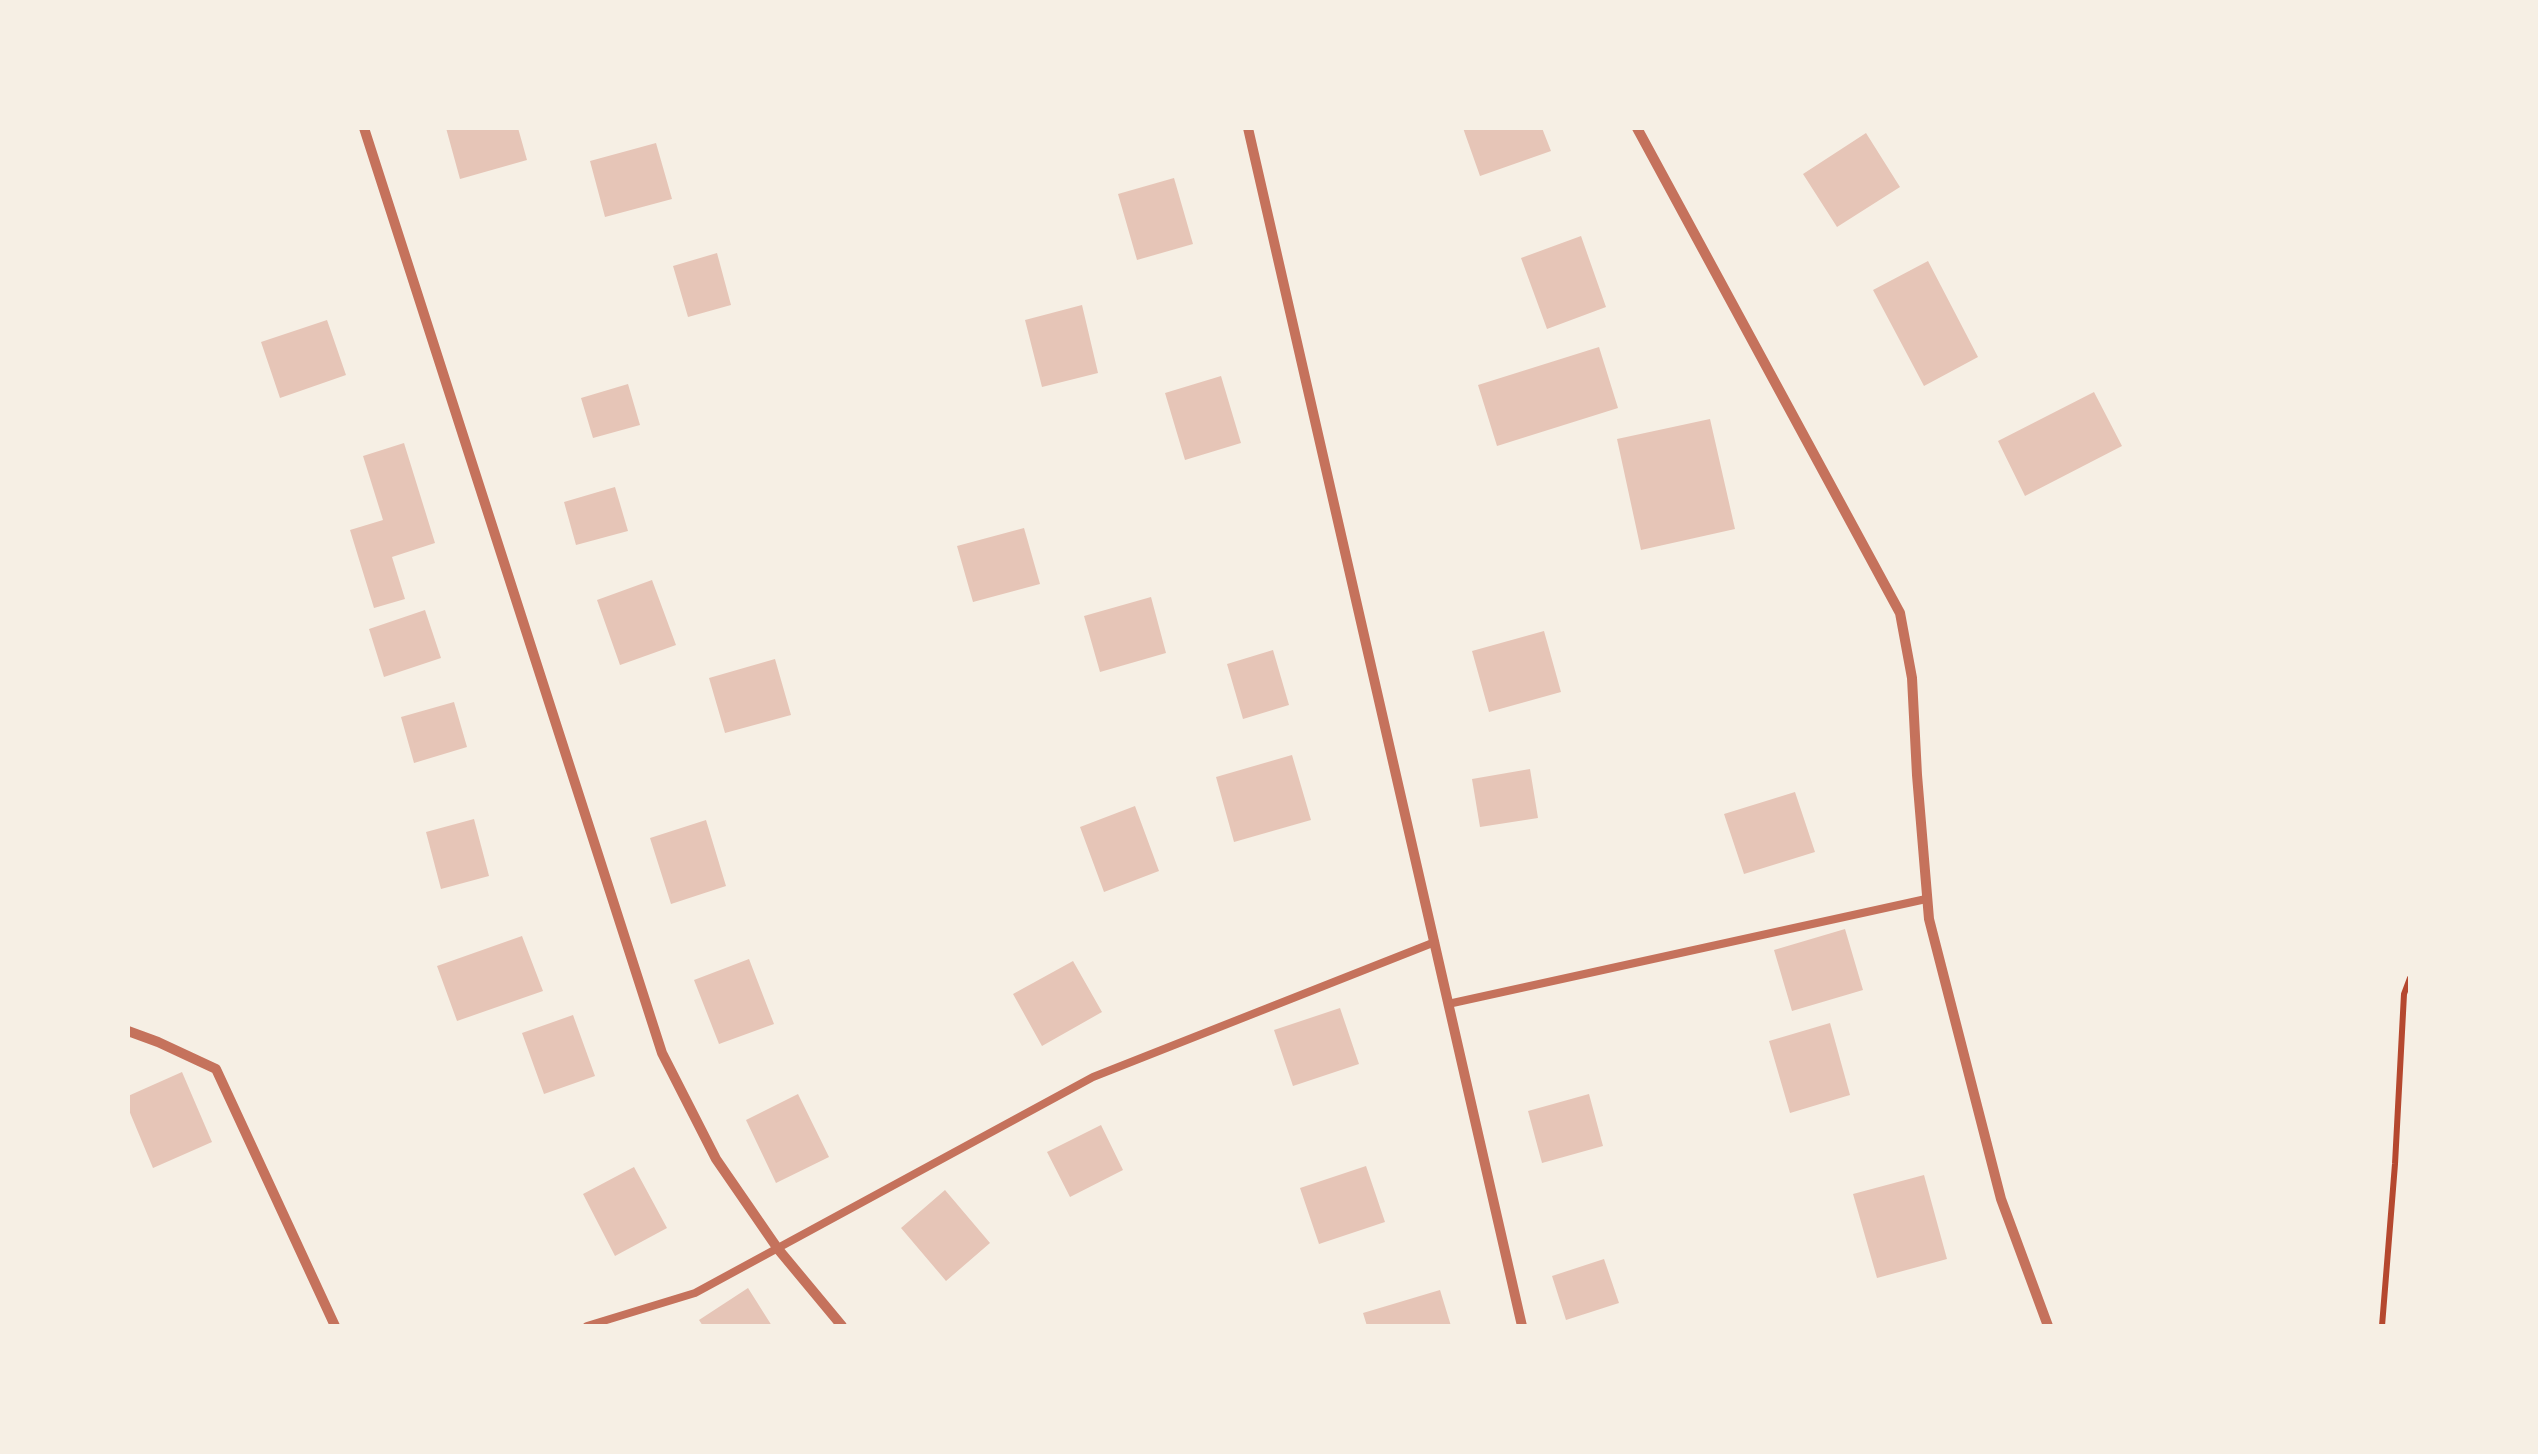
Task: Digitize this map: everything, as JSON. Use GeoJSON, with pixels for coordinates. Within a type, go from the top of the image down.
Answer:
{"type":"FeatureCollection","features":[{"type":"Feature","properties":{"kind":"street"},"geometry":{"type":"LineString","coordinates":[[364,128],[662,1053],[716,1158],[778,1249],[842,1326]]}},
{"type":"Feature","properties":{"kind":"street"},"geometry":{"type":"LineString","coordinates":[[1248,128],[1522,1326]]}},
{"type":"Feature","properties":{"kind":"street"},"geometry":{"type":"LineString","coordinates":[[1638,128],[1900,613],[1912,678],[1929,919],[2001,1199],[2048,1326]]}},
{"type":"Feature","properties":{"kind":"street"},"geometry":{"type":"LineString","coordinates":[[128,1031],[216,1069],[335,1326]]}},
{"type":"Feature","properties":{"kind":"lane"},"geometry":{"type":"LineString","coordinates":[[1448,1004],[1926,899]]}},
{"type":"Feature","properties":{"kind":"lane"},"geometry":{"type":"LineString","coordinates":[[586,1326],[695,1293],[1094,1077],[1435,942]]}},
{"type":"Feature","properties":{"kind":"path"},"geometry":{"type":"LineString","coordinates":[[2382,1326],[2404,994],[2410,978]]}},
{"type":"Feature","properties":{"kind":"building"},"geometry":{"type":"Polygon","coordinates":[[[446,128],[518,128],[527,160],[460,179],[446,128]]]}},
{"type":"Feature","properties":{"kind":"building"},"geometry":{"type":"Polygon","coordinates":[[[1463,128],[1542,128],[1551,151],[1480,176],[1463,128]]]}},
{"type":"Feature","properties":{"kind":"building"},"geometry":{"type":"Polygon","coordinates":[[[1866,133],[1900,187],[1837,227],[1803,174],[1866,133]]]}},
{"type":"Feature","properties":{"kind":"building"},"geometry":{"type":"Polygon","coordinates":[[[656,143],[672,199],[605,217],[590,161],[656,143]]]}},
{"type":"Feature","properties":{"kind":"building"},"geometry":{"type":"Polygon","coordinates":[[[1174,178],[1193,244],[1137,260],[1118,194],[1174,178]]]}},
{"type":"Feature","properties":{"kind":"building"},"geometry":{"type":"Polygon","coordinates":[[[1581,236],[1606,307],[1547,329],[1521,258],[1581,236]]]}},
{"type":"Feature","properties":{"kind":"building"},"geometry":{"type":"Polygon","coordinates":[[[717,253],[731,305],[688,317],[673,266],[717,253]]]}},
{"type":"Feature","properties":{"kind":"building"},"geometry":{"type":"Polygon","coordinates":[[[1928,261],[1978,357],[1924,386],[1873,290],[1928,261]]]}},
{"type":"Feature","properties":{"kind":"building"},"geometry":{"type":"Polygon","coordinates":[[[1082,305],[1098,373],[1042,387],[1025,320],[1082,305]]]}},
{"type":"Feature","properties":{"kind":"building"},"geometry":{"type":"Polygon","coordinates":[[[327,320],[346,375],[280,398],[261,342],[327,320]]]}},
{"type":"Feature","properties":{"kind":"building"},"geometry":{"type":"Polygon","coordinates":[[[1599,347],[1618,408],[1497,446],[1478,385],[1599,347]]]}},
{"type":"Feature","properties":{"kind":"building"},"geometry":{"type":"Polygon","coordinates":[[[1221,376],[1241,443],[1185,460],[1165,393],[1221,376]]]}},
{"type":"Feature","properties":{"kind":"building"},"geometry":{"type":"Polygon","coordinates":[[[628,384],[640,425],[593,438],[581,398],[628,384]]]}},
{"type":"Feature","properties":{"kind":"building"},"geometry":{"type":"Polygon","coordinates":[[[2094,392],[2122,446],[2025,496],[1998,441],[2094,392]]]}},
{"type":"Feature","properties":{"kind":"building"},"geometry":{"type":"Polygon","coordinates":[[[1710,419],[1735,529],[1641,550],[1617,439],[1710,419]]]}},
{"type":"Feature","properties":{"kind":"building"},"geometry":{"type":"Polygon","coordinates":[[[404,443],[435,543],[392,557],[405,599],[374,608],[350,530],[383,520],[363,456],[404,443]]]}},
{"type":"Feature","properties":{"kind":"building"},"geometry":{"type":"Polygon","coordinates":[[[615,487],[628,531],[576,545],[564,502],[615,487]]]}},
{"type":"Feature","properties":{"kind":"building"},"geometry":{"type":"Polygon","coordinates":[[[1024,528],[1040,584],[973,602],[957,546],[1024,528]]]}},
{"type":"Feature","properties":{"kind":"building"},"geometry":{"type":"Polygon","coordinates":[[[652,580],[676,645],[620,665],[597,600],[652,580]]]}},
{"type":"Feature","properties":{"kind":"building"},"geometry":{"type":"Polygon","coordinates":[[[1151,597],[1166,653],[1100,672],[1084,616],[1151,597]]]}},
{"type":"Feature","properties":{"kind":"building"},"geometry":{"type":"Polygon","coordinates":[[[425,610],[441,658],[384,677],[369,629],[425,610]]]}},
{"type":"Feature","properties":{"kind":"building"},"geometry":{"type":"Polygon","coordinates":[[[1544,631],[1561,692],[1489,712],[1472,651],[1544,631]]]}},
{"type":"Feature","properties":{"kind":"building"},"geometry":{"type":"Polygon","coordinates":[[[1273,650],[1289,705],[1243,719],[1227,664],[1273,650]]]}},
{"type":"Feature","properties":{"kind":"building"},"geometry":{"type":"Polygon","coordinates":[[[775,659],[791,715],[725,733],[709,678],[775,659]]]}},
{"type":"Feature","properties":{"kind":"building"},"geometry":{"type":"Polygon","coordinates":[[[454,702],[467,747],[414,763],[401,717],[454,702]]]}},
{"type":"Feature","properties":{"kind":"building"},"geometry":{"type":"Polygon","coordinates":[[[1292,755],[1311,820],[1234,842],[1216,777],[1292,755]]]}},
{"type":"Feature","properties":{"kind":"building"},"geometry":{"type":"Polygon","coordinates":[[[1530,769],[1538,818],[1480,827],[1472,779],[1530,769]]]}},
{"type":"Feature","properties":{"kind":"building"},"geometry":{"type":"Polygon","coordinates":[[[1795,792],[1815,852],[1744,874],[1724,814],[1795,792]]]}},
{"type":"Feature","properties":{"kind":"building"},"geometry":{"type":"Polygon","coordinates":[[[1135,806],[1159,871],[1104,892],[1080,827],[1135,806]]]}},
{"type":"Feature","properties":{"kind":"building"},"geometry":{"type":"Polygon","coordinates":[[[474,819],[489,876],[441,889],[426,832],[474,819]]]}},
{"type":"Feature","properties":{"kind":"building"},"geometry":{"type":"Polygon","coordinates":[[[706,820],[726,886],[671,904],[650,838],[706,820]]]}},
{"type":"Feature","properties":{"kind":"building"},"geometry":{"type":"Polygon","coordinates":[[[1845,929],[1863,990],[1792,1011],[1774,950],[1845,929]]]}},
{"type":"Feature","properties":{"kind":"building"},"geometry":{"type":"Polygon","coordinates":[[[522,936],[543,991],[457,1021],[437,966],[522,936]]]}},
{"type":"Feature","properties":{"kind":"building"},"geometry":{"type":"Polygon","coordinates":[[[749,959],[774,1024],[719,1044],[694,980],[749,959]]]}},
{"type":"Feature","properties":{"kind":"building"},"geometry":{"type":"Polygon","coordinates":[[[1073,961],[1102,1012],[1042,1046],[1013,994],[1073,961]]]}},
{"type":"Feature","properties":{"kind":"building"},"geometry":{"type":"Polygon","coordinates":[[[1340,1008],[1359,1064],[1293,1086],[1274,1030],[1340,1008]]]}},
{"type":"Feature","properties":{"kind":"building"},"geometry":{"type":"Polygon","coordinates":[[[573,1015],[595,1076],[544,1094],[522,1033],[573,1015]]]}},
{"type":"Feature","properties":{"kind":"building"},"geometry":{"type":"Polygon","coordinates":[[[1830,1023],[1850,1095],[1790,1113],[1769,1041],[1830,1023]]]}},
{"type":"Feature","properties":{"kind":"building"},"geometry":{"type":"Polygon","coordinates":[[[182,1072],[212,1142],[153,1168],[128,1108],[128,1096],[182,1072]]]}},
{"type":"Feature","properties":{"kind":"building"},"geometry":{"type":"Polygon","coordinates":[[[798,1094],[829,1157],[776,1183],[746,1120],[798,1094]]]}},
{"type":"Feature","properties":{"kind":"building"},"geometry":{"type":"Polygon","coordinates":[[[1589,1094],[1603,1146],[1542,1163],[1528,1111],[1589,1094]]]}},
{"type":"Feature","properties":{"kind":"building"},"geometry":{"type":"Polygon","coordinates":[[[1101,1125],[1123,1170],[1070,1197],[1047,1152],[1101,1125]]]}},
{"type":"Feature","properties":{"kind":"building"},"geometry":{"type":"Polygon","coordinates":[[[1366,1166],[1385,1222],[1319,1244],[1300,1188],[1366,1166]]]}},
{"type":"Feature","properties":{"kind":"building"},"geometry":{"type":"Polygon","coordinates":[[[634,1167],[667,1228],[615,1256],[583,1194],[634,1167]]]}},
{"type":"Feature","properties":{"kind":"building"},"geometry":{"type":"Polygon","coordinates":[[[1924,1175],[1947,1259],[1877,1278],[1853,1194],[1924,1175]]]}},
{"type":"Feature","properties":{"kind":"building"},"geometry":{"type":"Polygon","coordinates":[[[945,1190],[990,1243],[946,1281],[901,1228],[945,1190]]]}},
{"type":"Feature","properties":{"kind":"building"},"geometry":{"type":"Polygon","coordinates":[[[1604,1259],[1619,1303],[1566,1320],[1552,1276],[1604,1259]]]}},
{"type":"Feature","properties":{"kind":"building"},"geometry":{"type":"Polygon","coordinates":[[[748,1288],[772,1326],[703,1326],[699,1320],[748,1288]]]}},
{"type":"Feature","properties":{"kind":"building"},"geometry":{"type":"Polygon","coordinates":[[[1440,1290],[1451,1326],[1367,1326],[1363,1313],[1440,1290]]]}}]}
